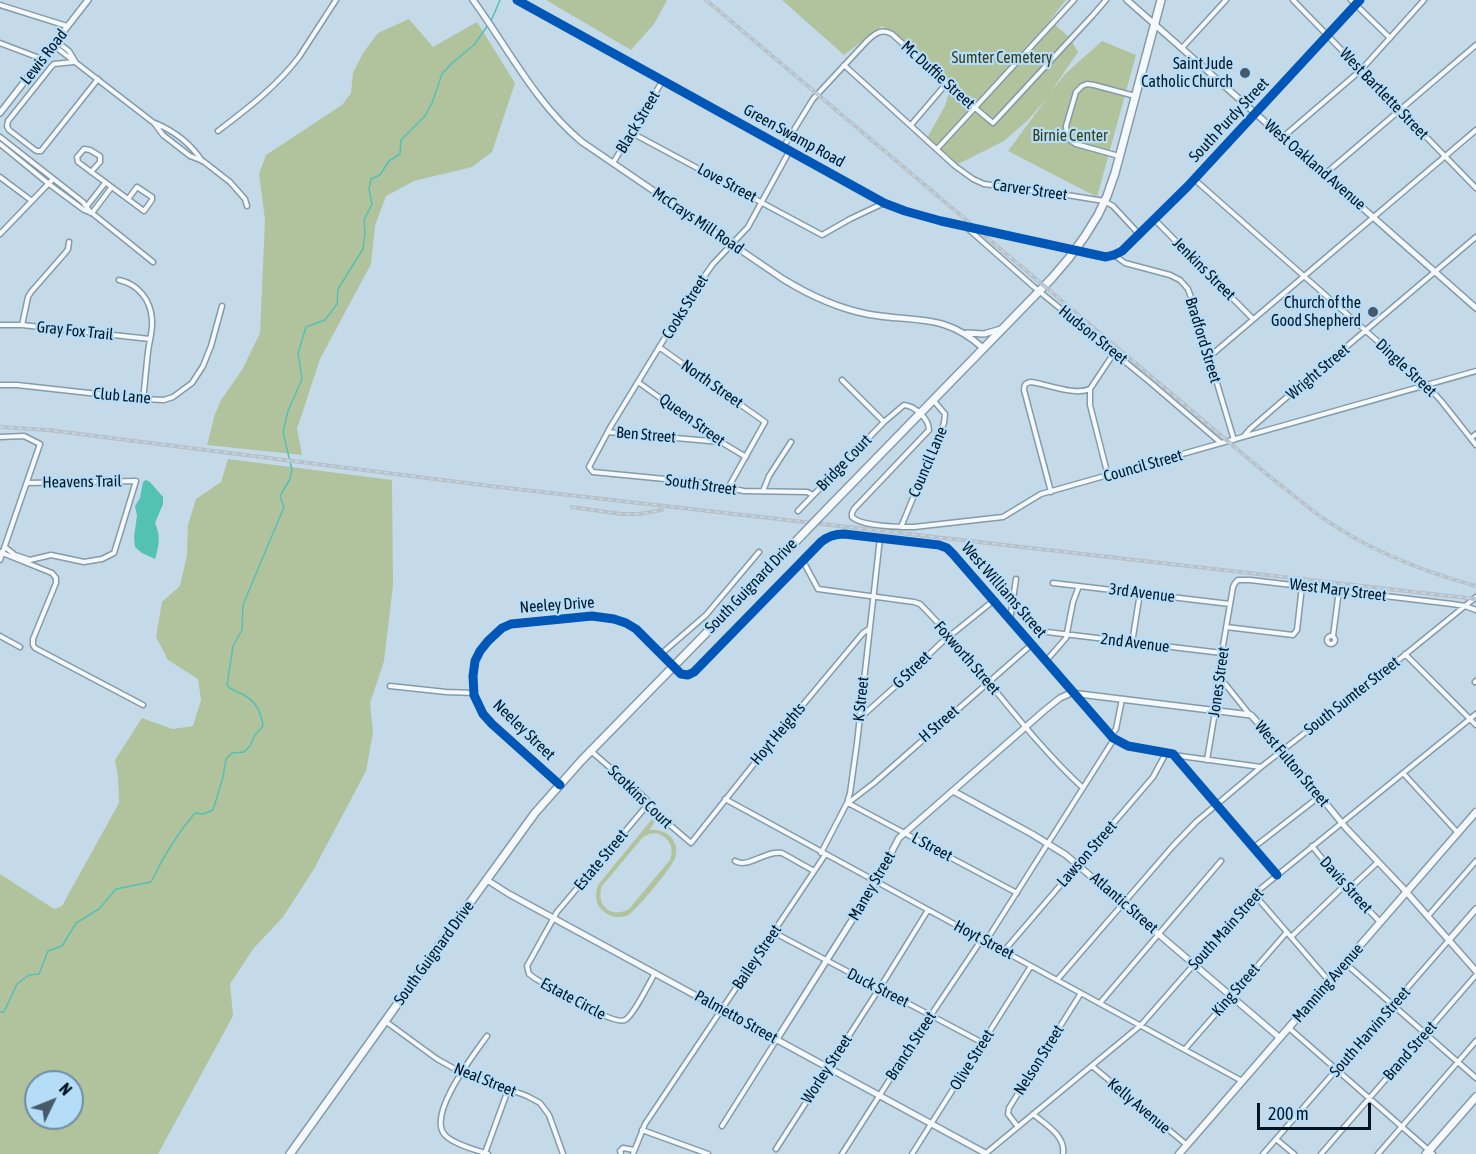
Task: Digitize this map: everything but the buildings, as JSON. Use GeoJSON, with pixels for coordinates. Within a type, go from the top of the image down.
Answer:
{"type":"FeatureCollection","features":[{"type":"Feature","properties":{"kind":"main road","name":"South Guignard Drive"},"geometry":{"type":"LineString","coordinates":[[290,1154],[536,813],[560,785],[1039,291],[1076,250],[1098,215],[1111,183],[1161,0]]}},
{"type":"Feature","properties":{"kind":"main road","name":"Manning Avenue"},"geometry":{"type":"LineString","coordinates":[[1179,1154],[1476,812]]}},
{"type":"Feature","properties":{"kind":"main road"},"geometry":{"type":"LineString","coordinates":[[1430,1153],[1476,1097]]}},
{"type":"Feature","properties":{"kind":"street","name":"Lewis Road"},"geometry":{"type":"LineString","coordinates":[[0,113],[88,0]]}},
{"type":"Feature","properties":{"kind":"street"},"geometry":{"type":"LineString","coordinates":[[218,131],[256,101],[292,65],[336,0]]}},
{"type":"Feature","properties":{"kind":"street","name":"McCrays Mill Road"},"geometry":{"type":"LineString","coordinates":[[473,0],[540,97],[561,123],[582,142],[795,286],[829,303],[854,311],[942,323],[966,333],[984,348]]}},
{"type":"Feature","properties":{"kind":"street","name":"Green Swamp Road"},"geometry":{"type":"LineString","coordinates":[[517,0],[884,203],[926,218],[1076,250]]}},
{"type":"Feature","properties":{"kind":"street"},"geometry":{"type":"LineString","coordinates":[[937,149],[1074,0]]}},
{"type":"Feature","properties":{"kind":"street","name":"Mc Duffie Street"},"geometry":{"type":"LineString","coordinates":[[844,64],[874,34],[882,31],[892,34],[946,84],[993,123],[1106,0]]}},
{"type":"Feature","properties":{"kind":"street","name":"West Oakland Avenue"},"geometry":{"type":"LineString","coordinates":[[1127,0],[1476,308]]}},
{"type":"Feature","properties":{"kind":"street"},"geometry":{"type":"LineString","coordinates":[[1182,48],[1226,0]]}},
{"type":"Feature","properties":{"kind":"street","name":"West Bartlette Street"},"geometry":{"type":"LineString","coordinates":[[1293,0],[1476,188]]}},
{"type":"Feature","properties":{"kind":"street"},"geometry":{"type":"LineString","coordinates":[[1283,137],[1361,70],[1424,0]]}},
{"type":"Feature","properties":{"kind":"street"},"geometry":{"type":"LineString","coordinates":[[1355,2],[1390,38]]}},
{"type":"Feature","properties":{"kind":"street","name":"South Purdy Street"},"geometry":{"type":"LineString","coordinates":[[1114,255],[1122,251],[1194,179],[1328,36],[1355,2]]}},
{"type":"Feature","properties":{"kind":"street"},"geometry":{"type":"LineString","coordinates":[[0,5],[68,26]]}},
{"type":"Feature","properties":{"kind":"street"},"geometry":{"type":"LineString","coordinates":[[55,43],[75,62],[154,123],[168,129],[195,150],[203,161],[230,182],[245,199],[247,206]]}},
{"type":"Feature","properties":{"kind":"street"},"geometry":{"type":"LineString","coordinates":[[0,44],[42,59]]}},
{"type":"Feature","properties":{"kind":"street"},"geometry":{"type":"LineString","coordinates":[[1325,174],[1476,45]]}},
{"type":"Feature","properties":{"kind":"street"},"geometry":{"type":"LineString","coordinates":[[75,62],[54,64],[8,121],[9,130],[34,150],[42,151],[98,79]]}},
{"type":"Feature","properties":{"kind":"street"},"geometry":{"type":"LineString","coordinates":[[784,146],[813,99],[844,64]]}},
{"type":"Feature","properties":{"kind":"street","name":"Carver Street"},"geometry":{"type":"LineString","coordinates":[[844,64],[969,177],[984,184],[1104,201]]}},
{"type":"Feature","properties":{"kind":"street","name":"Black Street"},"geometry":{"type":"LineString","coordinates":[[613,163],[663,80]]}},
{"type":"Feature","properties":{"kind":"street"},"geometry":{"type":"LineString","coordinates":[[910,125],[946,84]]}},
{"type":"Feature","properties":{"kind":"street"},"geometry":{"type":"LineString","coordinates":[[1119,156],[1073,142],[1068,138],[1066,129],[1069,115],[1077,90],[1084,85],[1094,85],[1135,96]]}},
{"type":"Feature","properties":{"kind":"street"},"geometry":{"type":"LineString","coordinates":[[154,123],[163,135],[190,156],[203,161]]}},
{"type":"Feature","properties":{"kind":"street"},"geometry":{"type":"LineString","coordinates":[[1209,357],[1476,130]]}},
{"type":"Feature","properties":{"kind":"street","name":"Love Street"},"geometry":{"type":"LineString","coordinates":[[632,133],[822,235],[884,203]]}},
{"type":"Feature","properties":{"kind":"street"},"geometry":{"type":"LineString","coordinates":[[0,137],[153,262]]}},
{"type":"Feature","properties":{"kind":"street"},"geometry":{"type":"LineString","coordinates":[[0,144],[49,184],[86,208]]}},
{"type":"Feature","properties":{"kind":"street"},"geometry":{"type":"LineString","coordinates":[[91,172],[100,162],[100,156],[84,149],[77,157],[78,162],[111,188],[128,200],[144,211],[152,197],[137,187],[128,200]]}},
{"type":"Feature","properties":{"kind":"street","name":"Cooks Street"},"geometry":{"type":"LineString","coordinates":[[590,470],[592,459],[703,276],[748,226],[790,150]]}},
{"type":"Feature","properties":{"kind":"street"},"geometry":{"type":"LineString","coordinates":[[0,177],[32,201]]}},
{"type":"Feature","properties":{"kind":"street"},"geometry":{"type":"LineString","coordinates":[[1,230],[53,178]]}},
{"type":"Feature","properties":{"kind":"street","name":"Dingle Street"},"geometry":{"type":"LineString","coordinates":[[1194,179],[1426,384],[1476,445]]}},
{"type":"Feature","properties":{"kind":"street"},"geometry":{"type":"LineString","coordinates":[[86,208],[105,183]]}},
{"type":"Feature","properties":{"kind":"street"},"geometry":{"type":"LineString","coordinates":[[92,213],[111,188]]}},
{"type":"Feature","properties":{"kind":"street"},"geometry":{"type":"LineString","coordinates":[[1104,201],[1113,206],[1139,234]]}},
{"type":"Feature","properties":{"kind":"street","name":"Jenkins Street"},"geometry":{"type":"LineString","coordinates":[[1154,219],[1253,319]]}},
{"type":"Feature","properties":{"kind":"street","name":"Hudson Street"},"geometry":{"type":"LineString","coordinates":[[965,226],[1221,444]]}},
{"type":"Feature","properties":{"kind":"street","name":"Wright Street"},"geometry":{"type":"LineString","coordinates":[[1243,438],[1250,429],[1476,237]]}},
{"type":"Feature","properties":{"kind":"street"},"geometry":{"type":"LineString","coordinates":[[22,325],[28,297],[66,252],[69,242]]}},
{"type":"Feature","properties":{"kind":"street","name":"Bradford Street"},"geometry":{"type":"LineString","coordinates":[[1076,250],[1098,256],[1114,255],[1125,263],[1170,275],[1182,282],[1188,289],[1234,440]]}},
{"type":"Feature","properties":{"kind":"street"},"geometry":{"type":"LineString","coordinates":[[119,280],[136,287],[148,303],[152,318],[143,399]]}},
{"type":"Feature","properties":{"kind":"street","name":"Club Lane"},"geometry":{"type":"LineString","coordinates":[[0,385],[164,400],[178,394],[192,383],[207,358],[222,306]]}},
{"type":"Feature","properties":{"kind":"street","name":"Gray Fox Trail"},"geometry":{"type":"LineString","coordinates":[[0,325],[22,325],[150,339]]}},
{"type":"Feature","properties":{"kind":"street"},"geometry":{"type":"LineString","coordinates":[[966,333],[984,334],[1001,330]]}},
{"type":"Feature","properties":{"kind":"street","name":"North Street"},"geometry":{"type":"LineString","coordinates":[[659,347],[765,422],[746,457]]}},
{"type":"Feature","properties":{"kind":"street"},"geometry":{"type":"LineString","coordinates":[[1051,492],[1024,386],[1031,382],[1074,391],[1086,391],[1114,353]]}},
{"type":"Feature","properties":{"kind":"street","name":"Council Street"},"geometry":{"type":"LineString","coordinates":[[920,414],[930,427],[928,433],[854,509],[852,518],[858,522],[900,527],[1003,517],[1037,496],[1476,371]]}},
{"type":"Feature","properties":{"kind":"street","name":"Bridge Court"},"geometry":{"type":"LineString","coordinates":[[798,511],[884,422],[842,380]]}},
{"type":"Feature","properties":{"kind":"street","name":"Queen Street"},"geometry":{"type":"LineString","coordinates":[[638,382],[720,442],[746,457]]}},
{"type":"Feature","properties":{"kind":"street"},"geometry":{"type":"LineString","coordinates":[[1090,388],[1090,405],[1108,476]]}},
{"type":"Feature","properties":{"kind":"street","name":"Council Lane"},"geometry":{"type":"LineString","coordinates":[[900,527],[944,423],[945,414],[933,400]]}},
{"type":"Feature","properties":{"kind":"street"},"geometry":{"type":"LineString","coordinates":[[884,422],[904,405],[912,407],[920,414]]}},
{"type":"Feature","properties":{"kind":"street","name":"Ben Street"},"geometry":{"type":"LineString","coordinates":[[608,432],[720,442]]}},
{"type":"Feature","properties":{"kind":"street"},"geometry":{"type":"LineString","coordinates":[[1471,438],[1476,434]]}},
{"type":"Feature","properties":{"kind":"street"},"geometry":{"type":"LineString","coordinates":[[0,437],[24,436],[40,444],[0,560]]}},
{"type":"Feature","properties":{"kind":"street"},"geometry":{"type":"LineString","coordinates":[[763,491],[773,469],[791,442]]}},
{"type":"Feature","properties":{"kind":"street"},"geometry":{"type":"LineString","coordinates":[[728,488],[746,457]]}},
{"type":"Feature","properties":{"kind":"street","name":"South Street"},"geometry":{"type":"LineString","coordinates":[[590,470],[696,482],[744,491],[807,492],[813,495]]}},
{"type":"Feature","properties":{"kind":"street","name":"Heavens Trail"},"geometry":{"type":"LineString","coordinates":[[5,547],[15,555],[30,560],[51,555],[84,562],[111,555],[114,553],[136,481],[27,483]]}},
{"type":"Feature","properties":{"kind":"street","name":"West Williams Street"},"geometry":{"type":"LineString","coordinates":[[674,666],[685,675],[694,672],[821,542],[832,535],[844,534],[939,545],[947,548],[1113,737],[1128,746],[1261,767]]}},
{"type":"Feature","properties":{"kind":"street","name":"K Street"},"geometry":{"type":"LineString","coordinates":[[823,854],[847,803],[851,783],[880,538]]}},
{"type":"Feature","properties":{"kind":"street"},"geometry":{"type":"LineString","coordinates":[[1,552],[52,573],[56,578],[33,639],[35,648],[143,705]]}},
{"type":"Feature","properties":{"kind":"street"},"geometry":{"type":"LineString","coordinates":[[661,654],[706,615],[759,552]]}},
{"type":"Feature","properties":{"kind":"street","name":"Foxworth Street"},"geometry":{"type":"LineString","coordinates":[[802,561],[818,589],[917,603],[949,636],[1065,771],[1083,788]]}},
{"type":"Feature","properties":{"kind":"street"},"geometry":{"type":"LineString","coordinates":[[1010,621],[1016,579]]}},
{"type":"Feature","properties":{"kind":"street","name":"West Mary Street"},"geometry":{"type":"LineString","coordinates":[[1230,604],[1234,584],[1241,579],[1465,606],[1476,610]]}},
{"type":"Feature","properties":{"kind":"street","name":"3rd Avenue"},"geometry":{"type":"LineString","coordinates":[[1053,583],[1230,604]]}},
{"type":"Feature","properties":{"kind":"street"},"geometry":{"type":"LineString","coordinates":[[1046,661],[1066,638],[1073,602],[1079,586]]}},
{"type":"Feature","properties":{"kind":"street"},"geometry":{"type":"LineString","coordinates":[[1227,627],[1293,634],[1297,630],[1302,586]]}},
{"type":"Feature","properties":{"kind":"street"},"geometry":{"type":"LineString","coordinates":[[1333,636],[1339,590]]}},
{"type":"Feature","properties":{"kind":"street"},"geometry":{"type":"LineString","coordinates":[[1132,643],[1140,593]]}},
{"type":"Feature","properties":{"kind":"street","name":"South Sumter Street"},"geometry":{"type":"LineString","coordinates":[[1057,980],[1186,831],[1282,750],[1476,597]]}},
{"type":"Feature","properties":{"kind":"street","name":"G Street"},"geometry":{"type":"LineString","coordinates":[[859,718],[949,636],[993,601]]}},
{"type":"Feature","properties":{"kind":"street","name":"Jones Street"},"geometry":{"type":"LineString","coordinates":[[1208,760],[1218,675],[1230,604]]}},
{"type":"Feature","properties":{"kind":"street","name":"Neeley Drive"},"geometry":{"type":"LineString","coordinates":[[474,693],[473,676],[477,655],[494,634],[511,624],[592,616],[608,617],[636,629],[674,666]]}},
{"type":"Feature","properties":{"kind":"street","name":"Hoyt Heights"},"geometry":{"type":"LineString","coordinates":[[691,843],[863,633],[869,629]]}},
{"type":"Feature","properties":{"kind":"street","name":"2nd Avenue"},"geometry":{"type":"LineString","coordinates":[[1047,632],[1222,653]]}},
{"type":"Feature","properties":{"kind":"street"},"geometry":{"type":"LineString","coordinates":[[0,636],[20,647]]}},
{"type":"Feature","properties":{"kind":"street","name":"H Street"},"geometry":{"type":"LineString","coordinates":[[847,803],[874,783],[1031,645]]}},
{"type":"Feature","properties":{"kind":"street"},"geometry":{"type":"LineString","coordinates":[[1406,654],[1476,725]]}},
{"type":"Feature","properties":{"kind":"street"},"geometry":{"type":"LineString","coordinates":[[1218,675],[1251,716]]}},
{"type":"Feature","properties":{"kind":"street"},"geometry":{"type":"LineString","coordinates":[[390,686],[474,693]]}},
{"type":"Feature","properties":{"kind":"street","name":"Neeley Street"},"geometry":{"type":"LineString","coordinates":[[474,693],[487,719],[560,785]]}},
{"type":"Feature","properties":{"kind":"street","name":"West Fulton Street"},"geometry":{"type":"LineString","coordinates":[[1073,693],[1251,716],[1282,750],[1341,823],[1406,892],[1476,973]]}},
{"type":"Feature","properties":{"kind":"street","name":"Maney Street"},"geometry":{"type":"LineString","coordinates":[[722,1126],[904,833],[1060,698],[1073,693]]}},
{"type":"Feature","properties":{"kind":"street","name":"Branch Street"},"geometry":{"type":"LineString","coordinates":[[842,1154],[931,1015],[1017,893],[1083,788],[1113,737],[1122,699]]}},
{"type":"Feature","properties":{"kind":"street","name":"South Main Street"},"geometry":{"type":"LineString","coordinates":[[985,1154],[1141,1025],[1254,894],[1476,714]]}},
{"type":"Feature","properties":{"kind":"street","name":"Scotkins Court"},"geometry":{"type":"LineString","coordinates":[[591,751],[642,795],[663,819],[691,843]]}},
{"type":"Feature","properties":{"kind":"street","name":"Lawson Street"},"geometry":{"type":"LineString","coordinates":[[1004,951],[1153,777],[1166,753]]}},
{"type":"Feature","properties":{"kind":"street"},"geometry":{"type":"LineString","coordinates":[[1173,754],[1277,875]]}},
{"type":"Feature","properties":{"kind":"street"},"geometry":{"type":"LineString","coordinates":[[1403,773],[1458,833]]}},
{"type":"Feature","properties":{"kind":"street","name":"Atlantic Street"},"geometry":{"type":"LineString","coordinates":[[953,790],[1048,843],[1078,864],[1280,1038]]}},
{"type":"Feature","properties":{"kind":"street"},"geometry":{"type":"LineString","coordinates":[[1253,848],[1320,796]]}},
{"type":"Feature","properties":{"kind":"street","name":"Hoyt Street"},"geometry":{"type":"LineString","coordinates":[[725,799],[1242,1081]]}},
{"type":"Feature","properties":{"kind":"street","name":"Estate Street"},"geometry":{"type":"LineString","coordinates":[[554,918],[649,803]]}},
{"type":"Feature","properties":{"kind":"street","name":"L Street"},"geometry":{"type":"LineString","coordinates":[[847,803],[1017,893]]}},
{"type":"Feature","properties":{"kind":"street","name":"Davis Street"},"geometry":{"type":"LineString","coordinates":[[1312,846],[1380,922]]}},
{"type":"Feature","properties":{"kind":"street"},"geometry":{"type":"LineString","coordinates":[[735,861],[743,864],[767,854],[782,852],[814,871]]}},
{"type":"Feature","properties":{"kind":"street","name":"Bailey Street"},"geometry":{"type":"LineString","coordinates":[[621,1154],[623,1148],[633,1152],[642,1130],[823,854]]}},
{"type":"Feature","properties":{"kind":"street"},"geometry":{"type":"LineString","coordinates":[[1100,1003],[1221,861]]}},
{"type":"Feature","properties":{"kind":"street"},"geometry":{"type":"LineString","coordinates":[[1427,916],[1476,861]]}},
{"type":"Feature","properties":{"kind":"street"},"geometry":{"type":"LineString","coordinates":[[1291,937],[1378,862]]}},
{"type":"Feature","properties":{"kind":"street","name":"Palmetto Street"},"geometry":{"type":"LineString","coordinates":[[487,880],[508,894],[932,1123],[985,1154]]}},
{"type":"Feature","properties":{"kind":"street"},"geometry":{"type":"LineString","coordinates":[[1254,894],[1330,981]]}},
{"type":"Feature","properties":{"kind":"street","name":"South Harvin Street"},"geometry":{"type":"LineString","coordinates":[[1263,1154],[1476,909]]}},
{"type":"Feature","properties":{"kind":"street","name":"Worley Street"},"geometry":{"type":"LineString","coordinates":[[776,1149],[928,910]]}},
{"type":"Feature","properties":{"kind":"street","name":"Estate Circle"},"geometry":{"type":"LineString","coordinates":[[554,918],[527,964],[528,971],[537,979],[602,1016],[617,1021],[625,1020],[633,1011],[655,973]]}},
{"type":"Feature","properties":{"kind":"street","name":"Duck Street"},"geometry":{"type":"LineString","coordinates":[[773,932],[983,1043]]}},
{"type":"Feature","properties":{"kind":"street","name":"King Street"},"geometry":{"type":"LineString","coordinates":[[1185,1049],[1287,932]]}},
{"type":"Feature","properties":{"kind":"street"},"geometry":{"type":"LineString","coordinates":[[1345,963],[1476,1078]]}},
{"type":"Feature","properties":{"kind":"street","name":"Olive Street"},"geometry":{"type":"LineString","coordinates":[[912,1154],[1031,966]]}},
{"type":"Feature","properties":{"kind":"street","name":"Brand Street"},"geometry":{"type":"LineString","coordinates":[[1321,1154],[1476,973]]}},
{"type":"Feature","properties":{"kind":"street","name":"Nelson Street"},"geometry":{"type":"LineString","coordinates":[[1018,1127],[1008,1114],[1009,1108],[1081,993]]}},
{"type":"Feature","properties":{"kind":"street","name":"Neal Street"},"geometry":{"type":"LineString","coordinates":[[385,1021],[437,1059],[462,1072],[535,1100],[544,1106],[563,1154]]}},
{"type":"Feature","properties":{"kind":"street"},"geometry":{"type":"LineString","coordinates":[[1289,1028],[1430,1153]]}},
{"type":"Feature","properties":{"kind":"street"},"geometry":{"type":"LineString","coordinates":[[488,1036],[462,1072],[444,1106],[441,1122],[442,1131],[446,1137],[487,1154],[508,1090]]}},
{"type":"Feature","properties":{"kind":"street"},"geometry":{"type":"LineString","coordinates":[[1378,1154],[1476,1041]]}},
{"type":"Feature","properties":{"kind":"street","name":"Kelly Avenue"},"geometry":{"type":"LineString","coordinates":[[1092,1066],[1187,1145]]}},
{"type":"Feature","properties":{"kind":"street"},"geometry":{"type":"LineString","coordinates":[[1033,1114],[1060,1138],[1063,1144],[1063,1154]]}},
{"type":"Feature","properties":{"kind":"street"},"geometry":{"type":"LineString","coordinates":[[642,1130],[708,1154]]}},
{"type":"Feature","properties":{"kind":"street"},"geometry":{"type":"LineString","coordinates":[[1276,1139],[1294,1154]]}},
{"type":"Feature","properties":{"kind":"green space"},"geometry":{"type":"Polygon","coordinates":[[[546,0],[667,0],[654,24],[631,50],[546,0]]]}},
{"type":"Feature","properties":{"kind":"green space","name":"Sumter Cemetery"},"geometry":{"type":"Polygon","coordinates":[[[782,0],[1066,0],[1050,20],[1070,38],[1078,52],[1050,93],[1065,74],[1102,41],[1136,55],[1097,197],[1008,151],[1047,98],[1028,120],[1004,141],[958,164],[927,138],[945,106],[951,85],[905,43],[882,26],[844,55],[782,0]]]}},
{"type":"Feature","properties":{"kind":"green space"},"geometry":{"type":"Polygon","coordinates":[[[409,19],[433,47],[477,22],[515,83],[492,152],[472,167],[414,181],[386,196],[375,226],[371,264],[320,359],[297,429],[302,455],[207,445],[221,400],[242,370],[260,333],[265,220],[259,174],[266,155],[342,105],[351,93],[353,73],[363,53],[378,33],[409,19]]]}},
{"type":"Feature","properties":{"kind":"green space"},"geometry":{"type":"Polygon","coordinates":[[[228,459],[392,480],[393,585],[384,661],[370,703],[373,733],[366,771],[314,869],[283,917],[253,949],[230,984],[233,1016],[158,1154],[0,1154],[0,874],[54,909],[62,906],[119,803],[115,760],[142,718],[173,729],[193,726],[201,700],[198,679],[168,660],[156,637],[162,602],[180,586],[187,555],[188,525],[196,499],[221,482],[228,459]]]}},
{"type":"Feature","properties":{"kind":"green space"},"geometry":{"type":"Polygon","coordinates":[[[652,819],[655,822],[649,830],[666,833],[674,841],[676,852],[673,863],[646,897],[628,915],[614,917],[602,910],[596,898],[598,885],[652,819]],[[656,833],[643,837],[602,886],[601,899],[606,909],[623,912],[629,909],[670,860],[672,851],[670,843],[656,833]]]}},
{"type":"Feature","properties":{"kind":"shaded area"},"geometry":{"type":"Polygon","coordinates":[[[146,480],[163,497],[163,504],[155,523],[159,541],[155,559],[135,547],[137,516],[135,506],[140,498],[143,482],[146,480]]]}},
{"type":"Feature","properties":{"kind":"waterway"},"geometry":{"type":"LineString","coordinates":[[491,21],[500,0]]}},
{"type":"Feature","properties":{"kind":"waterway"},"geometry":{"type":"LineString","coordinates":[[0,1012],[4,1012],[17,984],[29,975],[39,974],[48,951],[62,946],[76,923],[99,909],[116,889],[151,882],[171,846],[195,813],[203,814],[213,810],[226,759],[232,753],[244,752],[263,726],[260,713],[254,703],[227,685],[233,646],[242,630],[243,605],[284,507],[280,496],[290,479],[292,470],[283,432],[288,411],[302,379],[298,353],[306,327],[325,320],[337,304],[338,289],[363,249],[364,220],[372,204],[369,189],[371,179],[380,175],[389,161],[400,154],[401,140],[425,116],[442,74],[474,45],[488,25]]}},
{"type":"Feature","properties":{"kind":"railway"},"geometry":{"type":"LineString","coordinates":[[706,0],[1313,511],[1375,549],[1435,573],[1476,586]]}},
{"type":"Feature","properties":{"kind":"railway"},"geometry":{"type":"LineString","coordinates":[[0,427],[48,430],[490,486],[1476,599]]}},
{"type":"Feature","properties":{"kind":"railway"},"geometry":{"type":"LineString","coordinates":[[572,507],[621,514],[662,510]]}},
{"type":"Feature","properties":{"kind":"cycle path"},"geometry":{"type":"LineString","coordinates":[[517,0],[884,203],[941,221],[1106,257],[1122,251],[1187,187],[1360,0]]}},
{"type":"Feature","properties":{"kind":"cycle path"},"geometry":{"type":"LineString","coordinates":[[560,785],[492,724],[483,714],[474,695],[475,661],[488,641],[502,628],[511,624],[592,616],[614,619],[636,629],[681,674],[688,675],[694,672],[826,538],[844,534],[939,545],[947,548],[953,554],[1113,738],[1128,746],[1173,754],[1277,875]]}},
{"type":"Feature","properties":{"kind":"place","name":"Saint Jude Catholic Church"},"geometry":{"type":"Point","coordinates":[1245,73]}},
{"type":"Feature","properties":{"kind":"place","name":"Church of the Good Shepherd"},"geometry":{"type":"Point","coordinates":[1373,312]}},
{"type":"Feature","properties":{"kind":"park label","name":"Birnie Center"},"geometry":{"type":"Point","coordinates":[1070,136]}}]}
